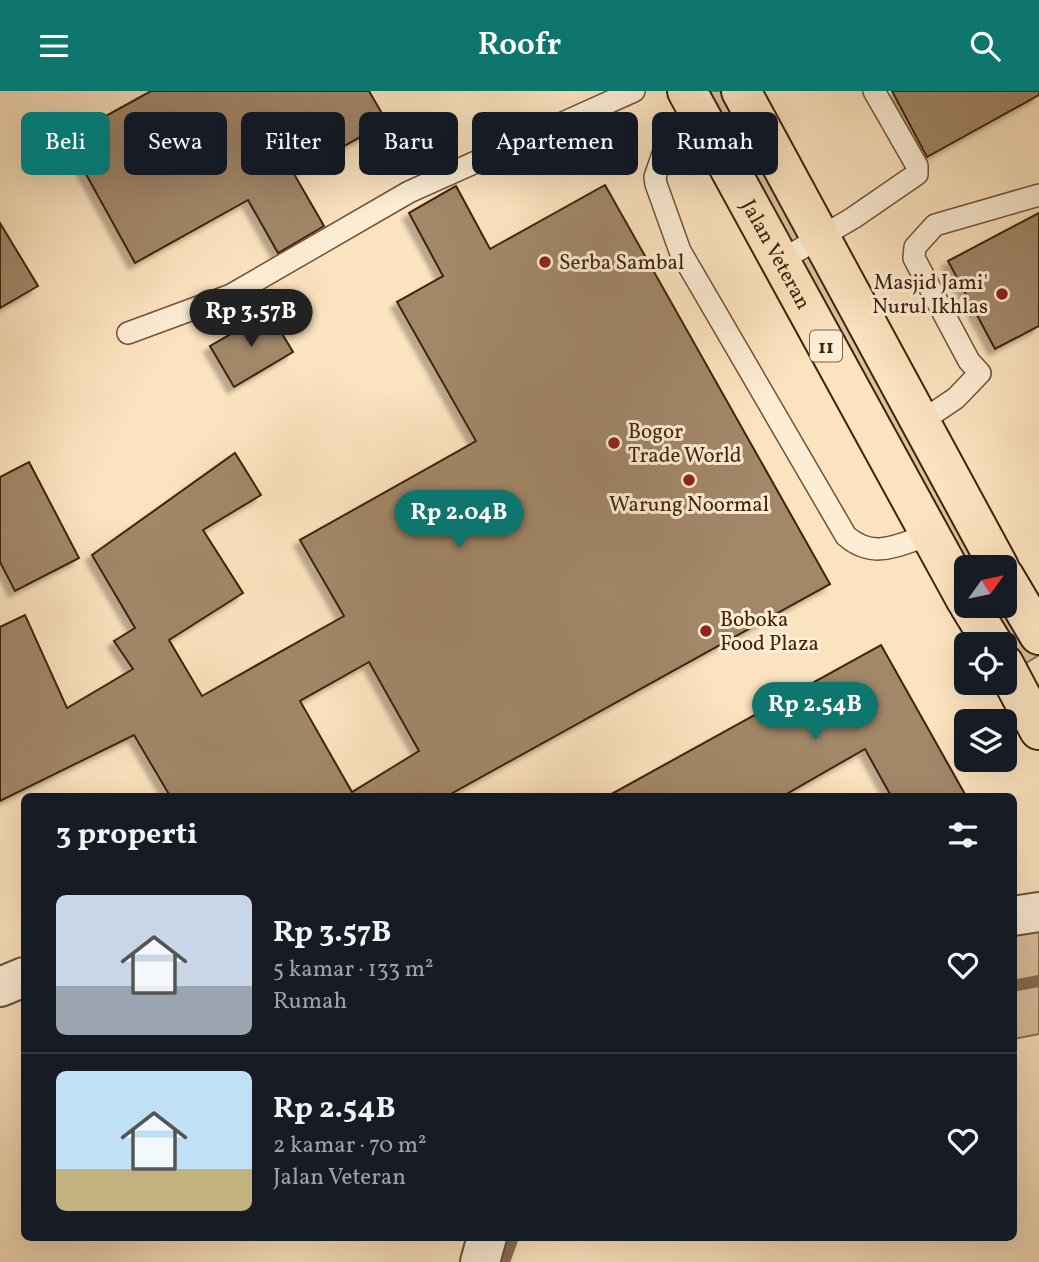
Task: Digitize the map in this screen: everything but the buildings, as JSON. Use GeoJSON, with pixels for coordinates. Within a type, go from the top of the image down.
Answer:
{"type":"FeatureCollection","features":[{"type":"Feature","properties":{"kind":"main road","name":"11"},"geometry":{"type":"LineString","coordinates":[[741,91],[992,555]]}},
{"type":"Feature","properties":{"kind":"main road","name":"Jalan Veteran"},"geometry":{"type":"LineString","coordinates":[[695,105],[954,579]]}},
{"type":"Feature","properties":{"kind":"main road"},"geometry":{"type":"LineString","coordinates":[[1017,598],[1039,635]]}},
{"type":"Feature","properties":{"kind":"main road"},"geometry":{"type":"LineString","coordinates":[[1017,689],[1039,730]]}},
{"type":"Feature","properties":{"kind":"street"},"geometry":{"type":"LineString","coordinates":[[1017,915],[1039,912]]}},
{"type":"Feature","properties":{"kind":"street"},"geometry":{"type":"LineString","coordinates":[[0,987],[21,978]]}},
{"type":"Feature","properties":{"kind":"street"},"geometry":{"type":"LineString","coordinates":[[480,1262],[486,1241]]}},
{"type":"Feature","properties":{"kind":"lane"},"geometry":{"type":"LineString","coordinates":[[128,333],[232,295],[410,193],[634,91]]}},
{"type":"Feature","properties":{"kind":"lane"},"geometry":{"type":"LineString","coordinates":[[780,261],[820,239],[917,174],[917,166],[874,91]]}},
{"type":"Feature","properties":{"kind":"lane"},"geometry":{"type":"LineString","coordinates":[[695,105],[663,154],[654,177],[680,251],[846,536],[861,549],[881,549],[929,535]]}},
{"type":"Feature","properties":{"kind":"lane"},"geometry":{"type":"LineString","coordinates":[[919,423],[956,398],[980,373],[969,361],[914,258],[915,247],[935,225],[1039,195]]}},
{"type":"Feature","properties":{"kind":"shaded area"},"geometry":{"type":"Polygon","coordinates":[[[687,91],[741,91],[752,112],[699,112],[687,91]]]}},
{"type":"Feature","properties":{"kind":"shaded area"},"geometry":{"type":"Polygon","coordinates":[[[778,159],[993,555],[959,555],[736,175],[778,175],[778,159]]]}},
{"type":"Feature","properties":{"kind":"shaded area"},"geometry":{"type":"Polygon","coordinates":[[[1017,614],[1039,629],[1039,655],[1017,669],[1017,632],[986,632],[978,618],[1017,618],[1017,614]]]}},
{"type":"Feature","properties":{"kind":"shaded area"},"geometry":{"type":"Polygon","coordinates":[[[1039,912],[1039,1034],[1017,1038],[1017,915],[1039,912]]]}},
{"type":"Feature","properties":{"kind":"waterway"},"geometry":{"type":"LineString","coordinates":[[1017,985],[1039,981]]}},
{"type":"Feature","properties":{"kind":"waterway"},"geometry":{"type":"LineString","coordinates":[[504,1262],[512,1241]]}},
{"type":"Feature","properties":{"kind":"place","name":"Serba Sambal"},"geometry":{"type":"Point","coordinates":[545,262]}},
{"type":"Feature","properties":{"kind":"place","name":"Masjid Jami' Nurul Ikhlas"},"geometry":{"type":"Point","coordinates":[1002,294]}},
{"type":"Feature","properties":{"kind":"place","name":"Bogor Trade World"},"geometry":{"type":"Point","coordinates":[614,443]}},
{"type":"Feature","properties":{"kind":"place","name":"Warung Noormal"},"geometry":{"type":"Point","coordinates":[689,480]}},
{"type":"Feature","properties":{"kind":"place","name":"Boboka Food Plaza"},"geometry":{"type":"Point","coordinates":[706,631]}}]}
